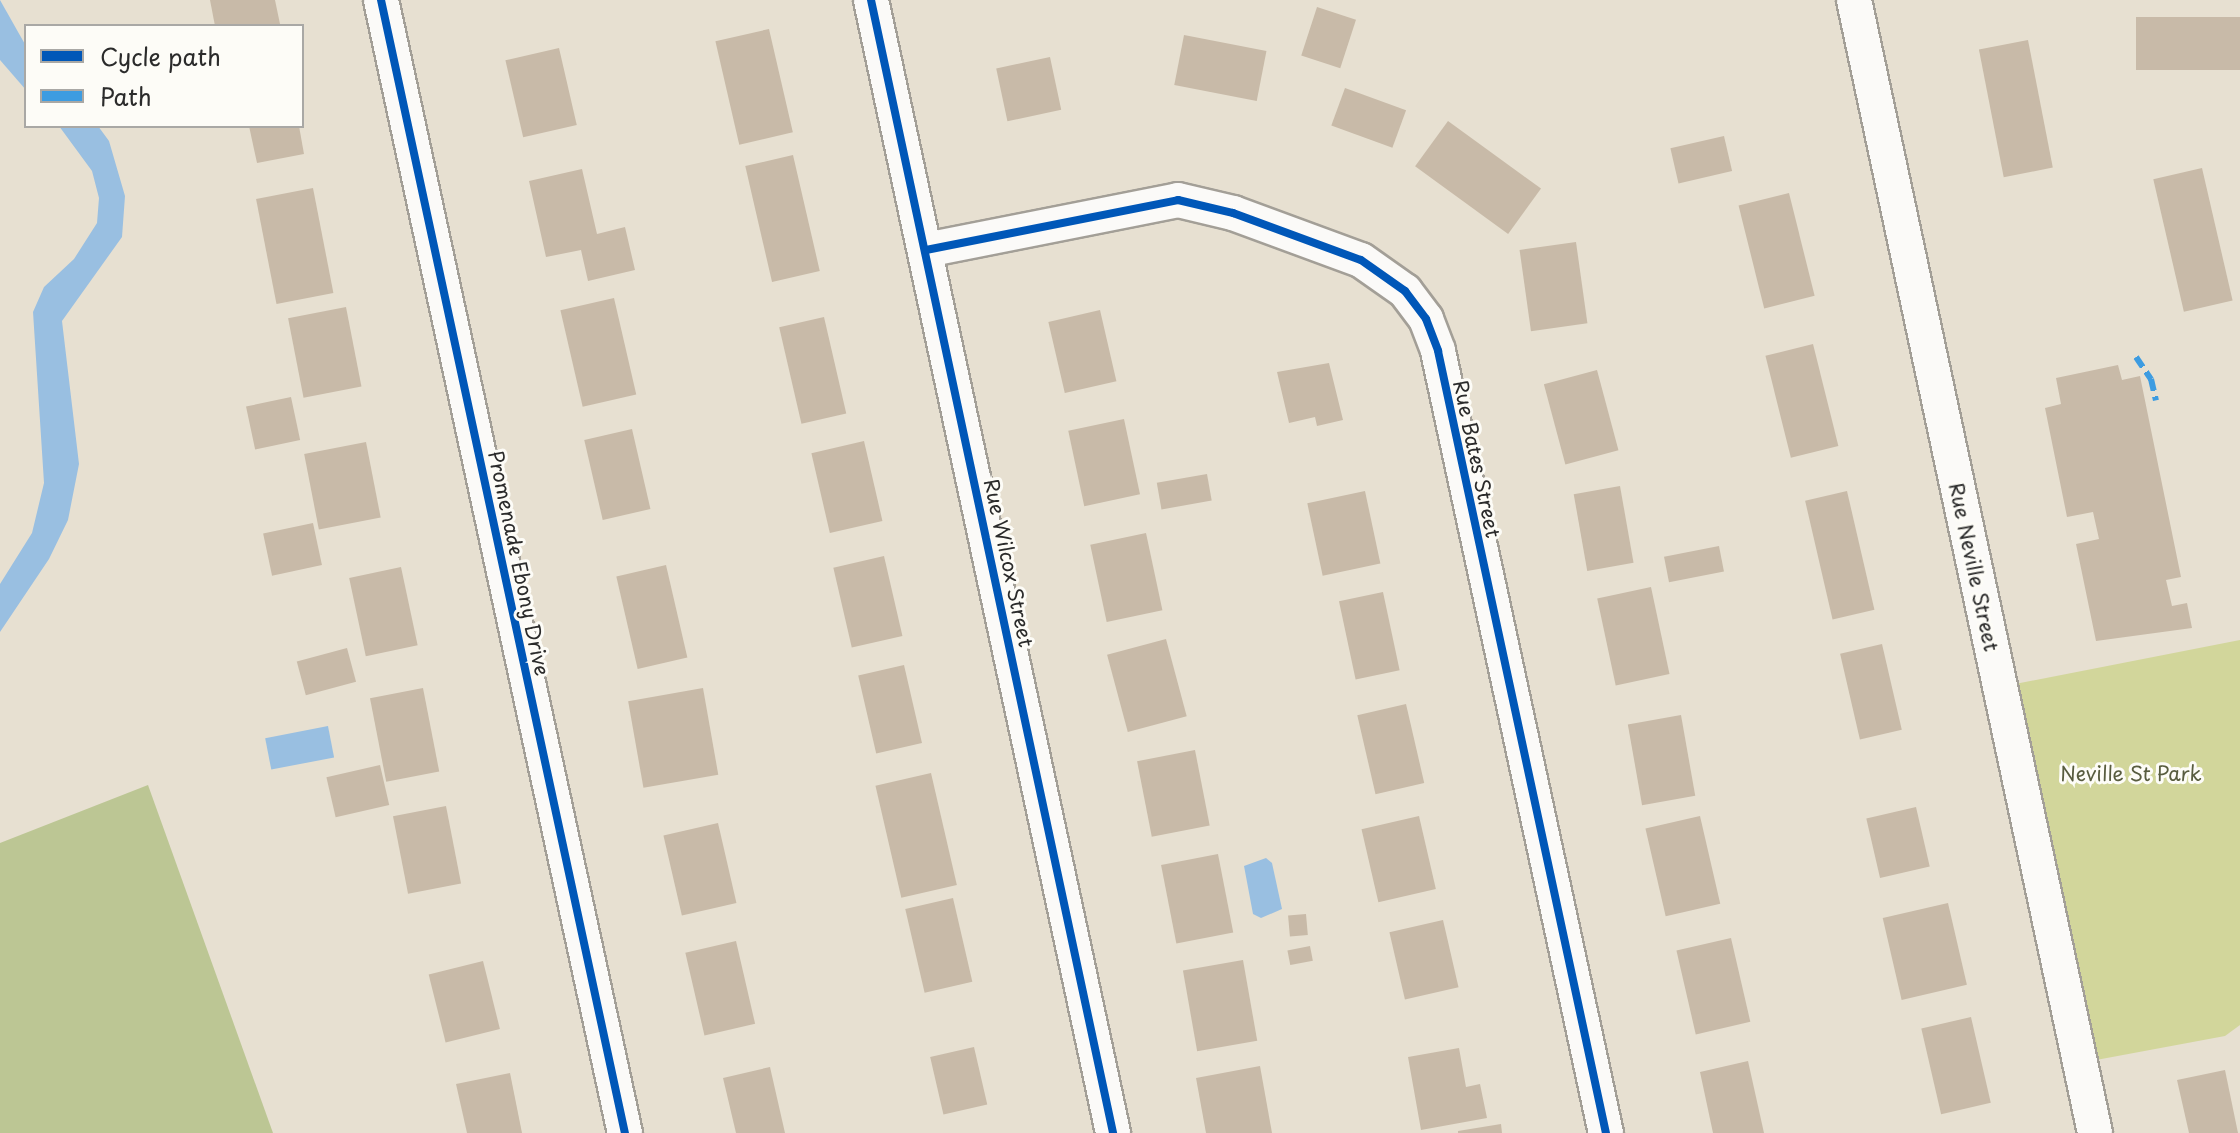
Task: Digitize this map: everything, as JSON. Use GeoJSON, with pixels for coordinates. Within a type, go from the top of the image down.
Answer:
{"type":"FeatureCollection","features":[{"type":"Feature","properties":{"kind":"street","name":"Promenade Ebony Drive"},"geometry":{"type":"LineString","coordinates":[[381,0],[625,1133]]}},
{"type":"Feature","properties":{"kind":"street","name":"Rue Wilcox Street"},"geometry":{"type":"LineString","coordinates":[[871,0],[1113,1133]]}},
{"type":"Feature","properties":{"kind":"street","name":"Rue Neville Street"},"geometry":{"type":"LineString","coordinates":[[1854,0],[2095,1133]]}},
{"type":"Feature","properties":{"kind":"street","name":"Rue Bates Street"},"geometry":{"type":"LineString","coordinates":[[926,250],[1178,200],[1221,209],[1361,260],[1405,291],[1426,319],[1438,351],[1606,1133]]}},
{"type":"Feature","properties":{"kind":"green space","name":"Neville St Park"},"geometry":{"type":"Polygon","coordinates":[[[2240,640],[2240,1025],[2225,1036],[2080,1063],[2000,687],[2240,640]]]}},
{"type":"Feature","properties":{"kind":"green space"},"geometry":{"type":"Polygon","coordinates":[[[148,785],[273,1133],[0,1133],[0,843],[148,785]]]}},
{"type":"Feature","properties":{"kind":"water"},"geometry":{"type":"Polygon","coordinates":[[[0,0],[24,42],[24,88],[0,60],[0,0]]]}},
{"type":"Feature","properties":{"kind":"water"},"geometry":{"type":"Polygon","coordinates":[[[60,128],[99,128],[109,141],[125,196],[122,237],[62,321],[79,464],[68,520],[49,559],[0,632],[0,584],[32,533],[44,483],[33,312],[44,287],[74,259],[97,223],[99,198],[92,171],[60,128]]]}},
{"type":"Feature","properties":{"kind":"water"},"geometry":{"type":"Polygon","coordinates":[[[328,726],[334,757],[271,770],[265,738],[328,726]]]}},
{"type":"Feature","properties":{"kind":"water"},"geometry":{"type":"Polygon","coordinates":[[[1266,858],[1272,863],[1282,909],[1261,918],[1253,914],[1244,866],[1266,858]]]}},
{"type":"Feature","properties":{"kind":"building"},"geometry":{"type":"Polygon","coordinates":[[[210,0],[275,0],[280,24],[215,24],[210,0]]]}},
{"type":"Feature","properties":{"kind":"building"},"geometry":{"type":"Polygon","coordinates":[[[1317,7],[1356,20],[1340,68],[1301,56],[1317,7]]]}},
{"type":"Feature","properties":{"kind":"building"},"geometry":{"type":"Polygon","coordinates":[[[2136,17],[2240,17],[2240,70],[2136,70],[2136,17]]]}},
{"type":"Feature","properties":{"kind":"building"},"geometry":{"type":"Polygon","coordinates":[[[769,29],[793,132],[739,145],[715,41],[769,29]]]}},
{"type":"Feature","properties":{"kind":"building"},"geometry":{"type":"Polygon","coordinates":[[[1184,35],[1266,51],[1257,101],[1174,85],[1184,35]]]}},
{"type":"Feature","properties":{"kind":"building"},"geometry":{"type":"Polygon","coordinates":[[[2028,40],[2053,168],[2004,177],[1979,50],[2028,40]]]}},
{"type":"Feature","properties":{"kind":"building"},"geometry":{"type":"Polygon","coordinates":[[[559,48],[577,125],[523,137],[505,60],[559,48]]]}},
{"type":"Feature","properties":{"kind":"building"},"geometry":{"type":"Polygon","coordinates":[[[1050,57],[1061,110],[1007,121],[996,68],[1050,57]]]}},
{"type":"Feature","properties":{"kind":"building"},"geometry":{"type":"Polygon","coordinates":[[[1345,88],[1406,110],[1392,148],[1331,126],[1345,88]]]}},
{"type":"Feature","properties":{"kind":"building"},"geometry":{"type":"Polygon","coordinates":[[[1448,121],[1541,189],[1508,234],[1415,166],[1448,121]]]}},
{"type":"Feature","properties":{"kind":"building"},"geometry":{"type":"Polygon","coordinates":[[[249,128],[299,128],[304,154],[257,163],[249,128]]]}},
{"type":"Feature","properties":{"kind":"building"},"geometry":{"type":"Polygon","coordinates":[[[1724,136],[1732,171],[1679,183],[1670,148],[1724,136]]]}},
{"type":"Feature","properties":{"kind":"building"},"geometry":{"type":"Polygon","coordinates":[[[793,155],[820,271],[772,282],[745,166],[793,155]]]}},
{"type":"Feature","properties":{"kind":"building"},"geometry":{"type":"Polygon","coordinates":[[[2202,168],[2233,301],[2184,312],[2153,179],[2202,168]]]}},
{"type":"Feature","properties":{"kind":"building"},"geometry":{"type":"Polygon","coordinates":[[[582,169],[597,234],[625,227],[635,270],[588,281],[581,250],[546,257],[529,181],[582,169]]]}},
{"type":"Feature","properties":{"kind":"building"},"geometry":{"type":"Polygon","coordinates":[[[313,188],[333,293],[276,304],[256,199],[313,188]]]}},
{"type":"Feature","properties":{"kind":"building"},"geometry":{"type":"Polygon","coordinates":[[[1789,193],[1815,296],[1764,308],[1739,206],[1789,193]]]}},
{"type":"Feature","properties":{"kind":"building"},"geometry":{"type":"Polygon","coordinates":[[[1576,242],[1587,323],[1531,331],[1520,250],[1576,242]]]}},
{"type":"Feature","properties":{"kind":"building"},"geometry":{"type":"Polygon","coordinates":[[[614,298],[636,394],[583,407],[560,310],[614,298]]]}},
{"type":"Feature","properties":{"kind":"building"},"geometry":{"type":"Polygon","coordinates":[[[346,307],[361,387],[304,398],[288,318],[346,307]]]}},
{"type":"Feature","properties":{"kind":"building"},"geometry":{"type":"Polygon","coordinates":[[[1100,310],[1116,381],[1065,393],[1048,322],[1100,310]]]}},
{"type":"Feature","properties":{"kind":"building"},"geometry":{"type":"Polygon","coordinates":[[[824,317],[846,413],[801,424],[779,327],[824,317]]]}},
{"type":"Feature","properties":{"kind":"building"},"geometry":{"type":"Polygon","coordinates":[[[1813,344],[1838,446],[1791,458],[1765,356],[1813,344]]]}},
{"type":"Feature","properties":{"kind":"building"},"geometry":{"type":"Polygon","coordinates":[[[1329,363],[1343,420],[1317,426],[1315,417],[1289,423],[1277,372],[1329,363]]]}},
{"type":"Feature","properties":{"kind":"building"},"geometry":{"type":"Polygon","coordinates":[[[2118,365],[2122,380],[2140,376],[2181,577],[2166,580],[2172,606],[2187,603],[2192,628],[2096,641],[2076,544],[2099,539],[2093,512],[2067,517],[2045,408],[2061,404],[2056,378],[2118,365]]]}},
{"type":"Feature","properties":{"kind":"building"},"geometry":{"type":"Polygon","coordinates":[[[1597,370],[1618,450],[1565,464],[1544,384],[1597,370]]]}},
{"type":"Feature","properties":{"kind":"building"},"geometry":{"type":"Polygon","coordinates":[[[291,397],[300,440],[255,450],[246,407],[291,397]]]}},
{"type":"Feature","properties":{"kind":"building"},"geometry":{"type":"Polygon","coordinates":[[[1124,419],[1140,494],[1084,506],[1068,431],[1124,419]]]}},
{"type":"Feature","properties":{"kind":"building"},"geometry":{"type":"Polygon","coordinates":[[[632,429],[650,509],[603,520],[584,440],[632,429]]]}},
{"type":"Feature","properties":{"kind":"building"},"geometry":{"type":"Polygon","coordinates":[[[864,441],[882,521],[830,533],[811,453],[864,441]]]}},
{"type":"Feature","properties":{"kind":"building"},"geometry":{"type":"Polygon","coordinates":[[[366,442],[381,518],[319,530],[304,454],[366,442]]]}},
{"type":"Feature","properties":{"kind":"building"},"geometry":{"type":"Polygon","coordinates":[[[1207,474],[1212,501],[1161,509],[1157,483],[1207,474]]]}},
{"type":"Feature","properties":{"kind":"building"},"geometry":{"type":"Polygon","coordinates":[[[1620,486],[1634,563],[1587,571],[1574,494],[1620,486]]]}},
{"type":"Feature","properties":{"kind":"building"},"geometry":{"type":"Polygon","coordinates":[[[1365,491],[1380,563],[1323,576],[1307,503],[1365,491]]]}},
{"type":"Feature","properties":{"kind":"building"},"geometry":{"type":"Polygon","coordinates":[[[1847,491],[1874,610],[1833,620],[1805,501],[1847,491]]]}},
{"type":"Feature","properties":{"kind":"building"},"geometry":{"type":"Polygon","coordinates":[[[313,523],[322,565],[272,576],[263,534],[313,523]]]}},
{"type":"Feature","properties":{"kind":"building"},"geometry":{"type":"Polygon","coordinates":[[[1146,533],[1162,610],[1107,622],[1090,545],[1146,533]]]}},
{"type":"Feature","properties":{"kind":"building"},"geometry":{"type":"Polygon","coordinates":[[[1719,546],[1724,572],[1669,582],[1664,557],[1719,546]]]}},
{"type":"Feature","properties":{"kind":"building"},"geometry":{"type":"Polygon","coordinates":[[[884,556],[902,636],[852,648],[833,568],[884,556]]]}},
{"type":"Feature","properties":{"kind":"building"},"geometry":{"type":"Polygon","coordinates":[[[666,565],[687,658],[638,669],[616,576],[666,565]]]}},
{"type":"Feature","properties":{"kind":"building"},"geometry":{"type":"Polygon","coordinates":[[[401,567],[418,645],[366,656],[349,578],[401,567]]]}},
{"type":"Feature","properties":{"kind":"building"},"geometry":{"type":"Polygon","coordinates":[[[1651,587],[1670,674],[1616,685],[1597,598],[1651,587]]]}},
{"type":"Feature","properties":{"kind":"building"},"geometry":{"type":"Polygon","coordinates":[[[1383,592],[1400,670],[1356,680],[1339,601],[1383,592]]]}},
{"type":"Feature","properties":{"kind":"building"},"geometry":{"type":"Polygon","coordinates":[[[1166,639],[1187,716],[1128,732],[1107,655],[1166,639]]]}},
{"type":"Feature","properties":{"kind":"building"},"geometry":{"type":"Polygon","coordinates":[[[1882,644],[1902,730],[1860,739],[1840,654],[1882,644]]]}},
{"type":"Feature","properties":{"kind":"building"},"geometry":{"type":"Polygon","coordinates":[[[347,648],[356,682],[306,695],[297,661],[347,648]]]}},
{"type":"Feature","properties":{"kind":"building"},"geometry":{"type":"Polygon","coordinates":[[[904,665],[922,743],[876,754],[858,676],[904,665]]]}},
{"type":"Feature","properties":{"kind":"building"},"geometry":{"type":"Polygon","coordinates":[[[423,688],[439,771],[386,782],[370,698],[423,688]]]}},
{"type":"Feature","properties":{"kind":"building"},"geometry":{"type":"Polygon","coordinates":[[[703,688],[718,775],[643,788],[628,701],[703,688]]]}},
{"type":"Feature","properties":{"kind":"building"},"geometry":{"type":"Polygon","coordinates":[[[1406,704],[1424,783],[1376,794],[1357,715],[1406,704]]]}},
{"type":"Feature","properties":{"kind":"building"},"geometry":{"type":"Polygon","coordinates":[[[1681,715],[1695,796],[1642,805],[1628,724],[1681,715]]]}},
{"type":"Feature","properties":{"kind":"building"},"geometry":{"type":"Polygon","coordinates":[[[1195,750],[1210,826],[1152,837],[1137,761],[1195,750]]]}},
{"type":"Feature","properties":{"kind":"building"},"geometry":{"type":"Polygon","coordinates":[[[380,765],[389,805],[336,817],[326,777],[380,765]]]}},
{"type":"Feature","properties":{"kind":"building"},"geometry":{"type":"Polygon","coordinates":[[[931,773],[957,885],[901,898],[875,786],[931,773]]]}},
{"type":"Feature","properties":{"kind":"building"},"geometry":{"type":"Polygon","coordinates":[[[446,806],[461,884],[408,894],[393,816],[446,806]]]}},
{"type":"Feature","properties":{"kind":"building"},"geometry":{"type":"Polygon","coordinates":[[[1916,807],[1930,866],[1880,878],[1866,818],[1916,807]]]}},
{"type":"Feature","properties":{"kind":"building"},"geometry":{"type":"Polygon","coordinates":[[[1419,816],[1436,889],[1378,902],[1362,829],[1419,816]]]}},
{"type":"Feature","properties":{"kind":"building"},"geometry":{"type":"Polygon","coordinates":[[[1700,816],[1720,904],[1666,916],[1645,829],[1700,816]]]}},
{"type":"Feature","properties":{"kind":"building"},"geometry":{"type":"Polygon","coordinates":[[[718,823],[736,903],[682,915],[663,836],[718,823]]]}},
{"type":"Feature","properties":{"kind":"building"},"geometry":{"type":"Polygon","coordinates":[[[1218,854],[1233,933],[1176,944],[1161,865],[1218,854]]]}},
{"type":"Feature","properties":{"kind":"building"},"geometry":{"type":"Polygon","coordinates":[[[953,898],[972,982],[925,993],[905,909],[953,898]]]}},
{"type":"Feature","properties":{"kind":"building"},"geometry":{"type":"Polygon","coordinates":[[[1948,903],[1967,985],[1902,1000],[1883,918],[1948,903]]]}},
{"type":"Feature","properties":{"kind":"building"},"geometry":{"type":"Polygon","coordinates":[[[1306,914],[1308,935],[1290,936],[1288,916],[1306,914]]]}},
{"type":"Feature","properties":{"kind":"building"},"geometry":{"type":"Polygon","coordinates":[[[1443,920],[1459,987],[1405,1000],[1389,932],[1443,920]]]}},
{"type":"Feature","properties":{"kind":"building"},"geometry":{"type":"Polygon","coordinates":[[[1731,938],[1750,1022],[1696,1034],[1676,951],[1731,938]]]}},
{"type":"Feature","properties":{"kind":"building"},"geometry":{"type":"Polygon","coordinates":[[[736,941],[755,1024],[704,1036],[685,953],[736,941]]]}},
{"type":"Feature","properties":{"kind":"building"},"geometry":{"type":"Polygon","coordinates":[[[1310,946],[1313,961],[1290,965],[1287,950],[1310,946]]]}},
{"type":"Feature","properties":{"kind":"building"},"geometry":{"type":"Polygon","coordinates":[[[1243,960],[1257,1041],[1197,1051],[1183,971],[1243,960]]]}},
{"type":"Feature","properties":{"kind":"building"},"geometry":{"type":"Polygon","coordinates":[[[483,961],[500,1029],[446,1042],[429,975],[483,961]]]}},
{"type":"Feature","properties":{"kind":"building"},"geometry":{"type":"Polygon","coordinates":[[[1971,1017],[1991,1103],[1941,1114],[1921,1028],[1971,1017]]]}},
{"type":"Feature","properties":{"kind":"building"},"geometry":{"type":"Polygon","coordinates":[[[974,1047],[987,1104],[943,1115],[930,1057],[974,1047]]]}},
{"type":"Feature","properties":{"kind":"building"},"geometry":{"type":"Polygon","coordinates":[[[1459,1048],[1466,1087],[1480,1084],[1487,1118],[1421,1130],[1408,1057],[1459,1048]]]}},
{"type":"Feature","properties":{"kind":"building"},"geometry":{"type":"Polygon","coordinates":[[[1748,1061],[1764,1133],[1713,1133],[1700,1072],[1748,1061]]]}},
{"type":"Feature","properties":{"kind":"building"},"geometry":{"type":"Polygon","coordinates":[[[1260,1066],[1272,1133],[1206,1133],[1196,1078],[1260,1066]]]}},
{"type":"Feature","properties":{"kind":"building"},"geometry":{"type":"Polygon","coordinates":[[[770,1067],[785,1133],[736,1133],[723,1078],[770,1067]]]}},
{"type":"Feature","properties":{"kind":"building"},"geometry":{"type":"Polygon","coordinates":[[[2225,1070],[2238,1133],[2189,1133],[2177,1080],[2225,1070]]]}},
{"type":"Feature","properties":{"kind":"building"},"geometry":{"type":"Polygon","coordinates":[[[510,1073],[522,1133],[467,1133],[456,1084],[510,1073]]]}},
{"type":"Feature","properties":{"kind":"building"},"geometry":{"type":"Polygon","coordinates":[[[1501,1124],[1502,1133],[1458,1133],[1458,1131],[1501,1124]]]}},
{"type":"Feature","properties":{"kind":"marked path"},"geometry":{"type":"LineString","coordinates":[[2136,357],[2151,379],[2156,400]]}},
{"type":"Feature","properties":{"kind":"cycle path"},"geometry":{"type":"LineString","coordinates":[[381,0],[625,1133]]}},
{"type":"Feature","properties":{"kind":"cycle path"},"geometry":{"type":"LineString","coordinates":[[871,0],[1113,1133]]}},
{"type":"Feature","properties":{"kind":"cycle path"},"geometry":{"type":"LineString","coordinates":[[926,250],[1178,200],[1233,213],[1361,260],[1405,291],[1426,319],[1438,351],[1606,1133]]}}]}
